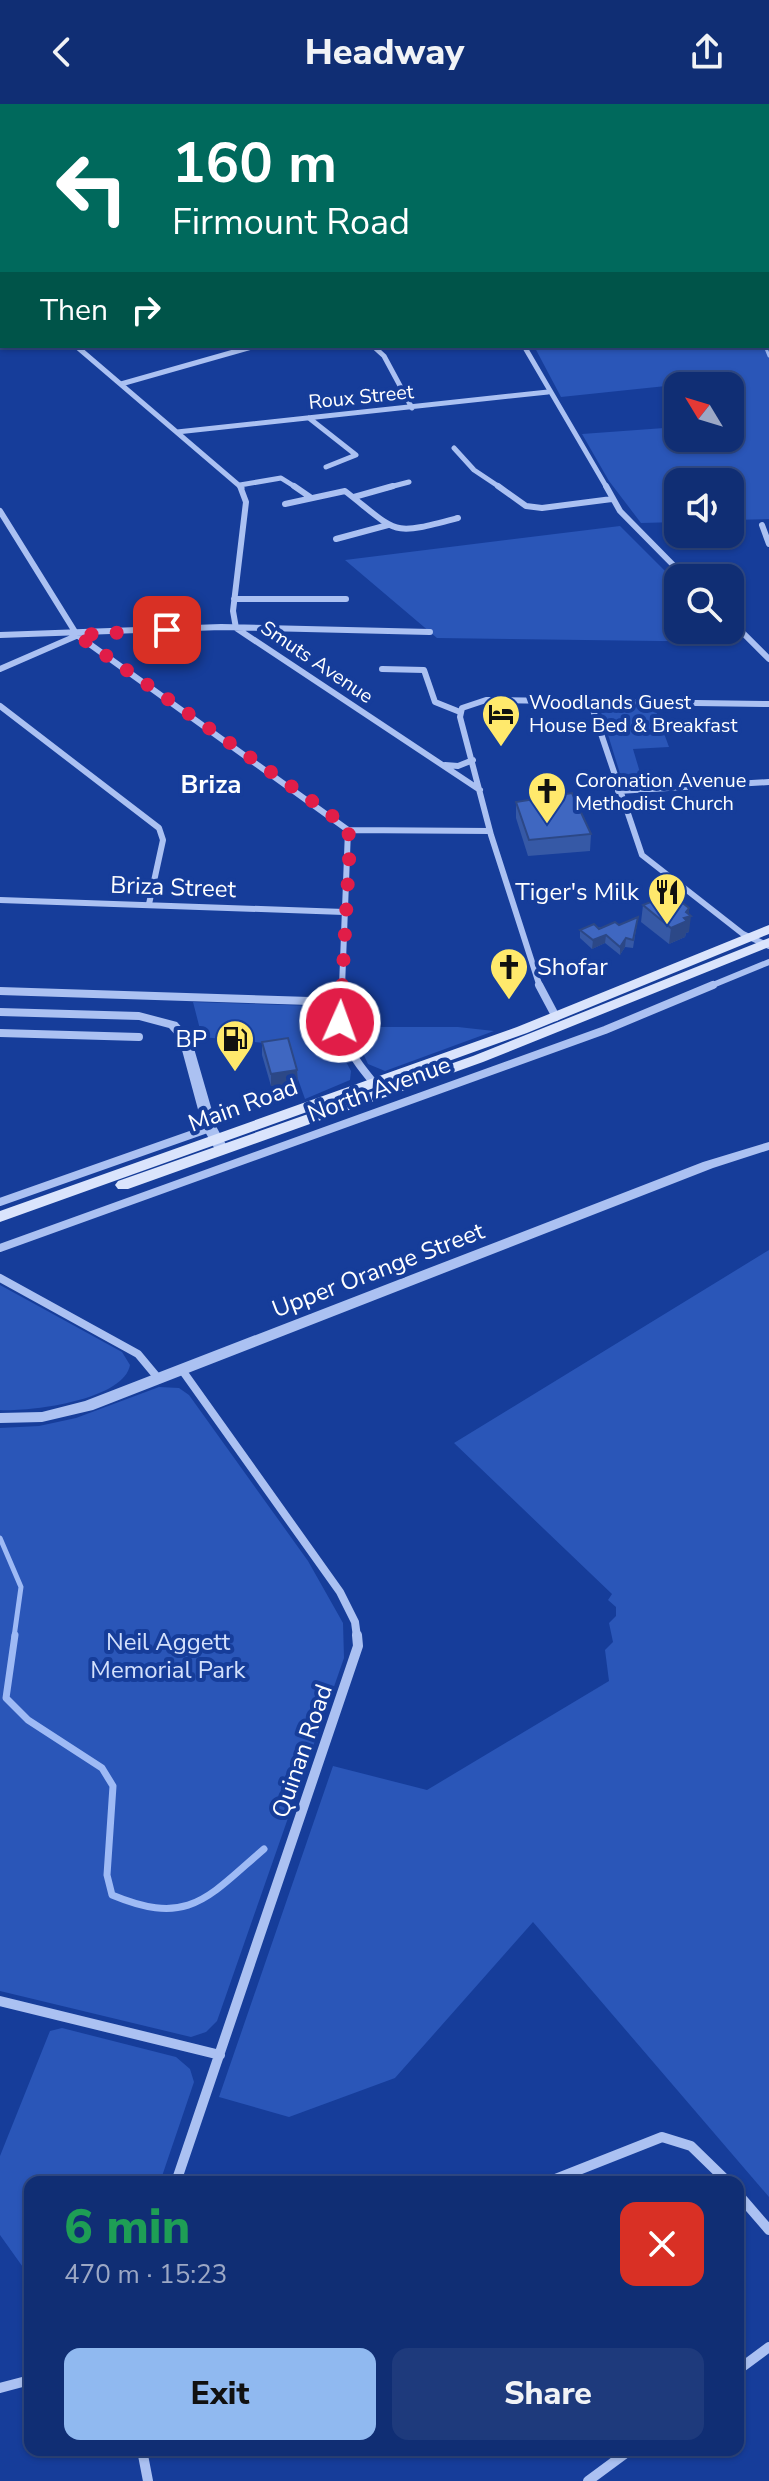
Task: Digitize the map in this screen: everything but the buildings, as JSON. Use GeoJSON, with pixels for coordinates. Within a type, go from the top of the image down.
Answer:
{"type":"FeatureCollection","features":[{"type":"Feature","properties":{"kind":"main road","name":"Main Road"},"geometry":{"type":"LineString","coordinates":[[378,1088],[749,938],[768,940]]}},
{"type":"Feature","properties":{"kind":"main road","name":"Main Road"},"geometry":{"type":"LineString","coordinates":[[0,1217],[216,1140],[569,1025],[768,940]]}},
{"type":"Feature","properties":{"kind":"main road","name":"Main Road"},"geometry":{"type":"LineString","coordinates":[[0,1228],[216,1140]]}},
{"type":"Feature","properties":{"kind":"street"},"geometry":{"type":"LineString","coordinates":[[78,348],[240,485],[281,478],[310,497]]}},
{"type":"Feature","properties":{"kind":"street"},"geometry":{"type":"LineString","coordinates":[[121,384],[248,348]]}},
{"type":"Feature","properties":{"kind":"street"},"geometry":{"type":"LineString","coordinates":[[375,348],[384,356],[412,408]]}},
{"type":"Feature","properties":{"kind":"street"},"geometry":{"type":"LineString","coordinates":[[525,348],[612,499],[673,564]]}},
{"type":"Feature","properties":{"kind":"street","name":"Roux Street"},"geometry":{"type":"LineString","coordinates":[[177,432],[548,392]]}},
{"type":"Feature","properties":{"kind":"street"},"geometry":{"type":"LineString","coordinates":[[309,418],[356,455],[326,467]]}},
{"type":"Feature","properties":{"kind":"street"},"geometry":{"type":"LineString","coordinates":[[454,448],[474,470],[526,506],[542,508],[612,499]]}},
{"type":"Feature","properties":{"kind":"street"},"geometry":{"type":"LineString","coordinates":[[354,497],[409,482]]}},
{"type":"Feature","properties":{"kind":"street","name":"Smuts Avenue"},"geometry":{"type":"LineString","coordinates":[[240,485],[246,502],[234,599],[236,628],[480,790]]}},
{"type":"Feature","properties":{"kind":"street"},"geometry":{"type":"LineString","coordinates":[[285,504],[337,490],[354,497],[388,525],[406,532],[458,518]]}},
{"type":"Feature","properties":{"kind":"street"},"geometry":{"type":"LineString","coordinates":[[0,511],[77,635],[329,813],[348,830],[350,843],[344,912],[341,1030],[354,1059],[378,1088]]}},
{"type":"Feature","properties":{"kind":"street"},"geometry":{"type":"LineString","coordinates":[[336,539],[388,525]]}},
{"type":"Feature","properties":{"kind":"street"},"geometry":{"type":"LineString","coordinates":[[762,525],[769,544]]}},
{"type":"Feature","properties":{"kind":"street"},"geometry":{"type":"LineString","coordinates":[[234,599],[346,599]]}},
{"type":"Feature","properties":{"kind":"street"},"geometry":{"type":"LineString","coordinates":[[0,635],[236,628],[430,632]]}},
{"type":"Feature","properties":{"kind":"street"},"geometry":{"type":"LineString","coordinates":[[744,634],[769,659]]}},
{"type":"Feature","properties":{"kind":"street"},"geometry":{"type":"LineString","coordinates":[[0,669],[47,651],[77,635]]}},
{"type":"Feature","properties":{"kind":"street"},"geometry":{"type":"LineString","coordinates":[[36,636],[47,651]]}},
{"type":"Feature","properties":{"kind":"street"},"geometry":{"type":"LineString","coordinates":[[382,669],[424,670],[435,702],[460,712]]}},
{"type":"Feature","properties":{"kind":"street"},"geometry":{"type":"LineString","coordinates":[[590,701],[642,855],[749,938]]}},
{"type":"Feature","properties":{"kind":"street"},"geometry":{"type":"LineString","coordinates":[[460,712],[471,703],[769,704]]}},
{"type":"Feature","properties":{"kind":"street"},"geometry":{"type":"LineString","coordinates":[[0,706],[159,828],[163,840],[149,904]]}},
{"type":"Feature","properties":{"kind":"street"},"geometry":{"type":"LineString","coordinates":[[460,712],[490,831],[541,992],[556,1017]]}},
{"type":"Feature","properties":{"kind":"street"},"geometry":{"type":"LineString","coordinates":[[440,764],[458,766],[473,760]]}},
{"type":"Feature","properties":{"kind":"street"},"geometry":{"type":"LineString","coordinates":[[618,791],[769,782]]}},
{"type":"Feature","properties":{"kind":"street"},"geometry":{"type":"LineString","coordinates":[[348,830],[490,831]]}},
{"type":"Feature","properties":{"kind":"street","name":"Briza Street"},"geometry":{"type":"LineString","coordinates":[[0,900],[344,912]]}},
{"type":"Feature","properties":{"kind":"street","name":"North Avenue"},"geometry":{"type":"LineString","coordinates":[[0,1248],[605,1030],[769,962]]}},
{"type":"Feature","properties":{"kind":"street"},"geometry":{"type":"LineString","coordinates":[[0,991],[342,1002]]}},
{"type":"Feature","properties":{"kind":"street"},"geometry":{"type":"LineString","coordinates":[[0,1012],[139,1016],[173,1025],[185,1038],[216,1140],[0,1202]]}},
{"type":"Feature","properties":{"kind":"street"},"geometry":{"type":"LineString","coordinates":[[0,1033],[139,1037]]}},
{"type":"Feature","properties":{"kind":"street","name":"Upper Orange Street"},"geometry":{"type":"LineString","coordinates":[[0,1418],[62,1414],[708,1165],[769,1146]]}},
{"type":"Feature","properties":{"kind":"street"},"geometry":{"type":"LineString","coordinates":[[0,1278],[138,1354],[158,1378]]}},
{"type":"Feature","properties":{"kind":"street","name":"Quinan Road"},"geometry":{"type":"LineString","coordinates":[[178,2176],[355,1663],[358,1634],[340,1592],[182,1370]]}},
{"type":"Feature","properties":{"kind":"street"},"geometry":{"type":"LineString","coordinates":[[0,2001],[220,2055]]}},
{"type":"Feature","properties":{"kind":"street"},"geometry":{"type":"LineString","coordinates":[[563,2176],[662,2137],[680,2139],[694,2146],[722,2176]]}},
{"type":"Feature","properties":{"kind":"street"},"geometry":{"type":"LineString","coordinates":[[744,2201],[769,2230]]}},
{"type":"Feature","properties":{"kind":"street"},"geometry":{"type":"LineString","coordinates":[[744,2366],[769,2347]]}},
{"type":"Feature","properties":{"kind":"street"},"geometry":{"type":"LineString","coordinates":[[0,2388],[24,2382]]}},
{"type":"Feature","properties":{"kind":"street"},"geometry":{"type":"LineString","coordinates":[[143,2456],[148,2481]]}},
{"type":"Feature","properties":{"kind":"street"},"geometry":{"type":"LineString","coordinates":[[588,2481],[622,2456]]}},
{"type":"Feature","properties":{"kind":"green space"},"geometry":{"type":"Polygon","coordinates":[[[535,348],[769,348],[769,519],[744,520],[744,468],[664,468],[664,522],[641,523],[609,481],[582,434],[664,428],[664,452],[744,452],[744,372],[664,372],[664,386],[561,397],[535,348]]]}},
{"type":"Feature","properties":{"kind":"green space"},"geometry":{"type":"Polygon","coordinates":[[[620,526],[664,570],[664,641],[437,638],[345,560],[620,526]]]}},
{"type":"Feature","properties":{"kind":"green space"},"geometry":{"type":"Polygon","coordinates":[[[610,706],[654,706],[669,747],[633,749],[644,786],[631,786],[622,780],[601,712],[610,706]]]}},
{"type":"Feature","properties":{"kind":"green space"},"geometry":{"type":"Polygon","coordinates":[[[193,1002],[326,1009],[336,1043],[351,1071],[350,1080],[305,1099],[286,1045],[202,1037],[193,1002]]]}},
{"type":"Feature","properties":{"kind":"green space"},"geometry":{"type":"Polygon","coordinates":[[[351,1027],[458,1027],[494,1031],[385,1071],[368,1064],[351,1027]]]}},
{"type":"Feature","properties":{"kind":"green space"},"geometry":{"type":"Polygon","coordinates":[[[769,1250],[769,2197],[533,1922],[395,2078],[289,2117],[219,2097],[333,1766],[427,1790],[609,1681],[605,1650],[613,1642],[609,1623],[616,1616],[616,1607],[608,1600],[612,1594],[454,1443],[769,1250]]]}},
{"type":"Feature","properties":{"kind":"green space"},"geometry":{"type":"Polygon","coordinates":[[[0,1285],[122,1352],[130,1365],[124,1377],[111,1387],[74,1401],[32,1409],[0,1410],[0,1285]]]}},
{"type":"Feature","properties":{"kind":"green space","name":"Neil Aggett Memorial Park"},"geometry":{"type":"Polygon","coordinates":[[[159,1387],[179,1388],[189,1395],[308,1561],[343,1623],[344,1658],[217,2021],[206,2032],[191,2037],[0,1991],[0,1428],[39,1426],[76,1418],[159,1387]]]}},
{"type":"Feature","properties":{"kind":"green space"},"geometry":{"type":"Polygon","coordinates":[[[62,2028],[176,2057],[190,2069],[194,2082],[162,2176],[24,2176],[24,2269],[0,2235],[0,2156],[50,2031],[62,2028]]]}},
{"type":"Feature","properties":{"kind":"waterway"},"geometry":{"type":"LineString","coordinates":[[766,348],[769,356]]}},
{"type":"Feature","properties":{"kind":"waterway"},"geometry":{"type":"LineString","coordinates":[[0,1538],[21,1587],[14,1637]]}},
{"type":"Feature","properties":{"kind":"waterway"},"geometry":{"type":"LineString","coordinates":[[15,1635],[6,1698],[28,1720],[102,1768],[113,1786],[107,1875],[112,1895],[160,1908],[196,1902],[211,1894],[264,1849]]}},
{"type":"Feature","properties":{"kind":"place","name":"Woodlands Guest House Bed & Breakfast"},"geometry":{"type":"Point","coordinates":[501,748]}},
{"type":"Feature","properties":{"kind":"place","name":"Coronation Avenue Methodist Church"},"geometry":{"type":"Point","coordinates":[547,825]}},
{"type":"Feature","properties":{"kind":"place","name":"Tiger's Milk"},"geometry":{"type":"Point","coordinates":[667,926]}},
{"type":"Feature","properties":{"kind":"place","name":"Shofar"},"geometry":{"type":"Point","coordinates":[509,1001]}},
{"type":"Feature","properties":{"kind":"place","name":"BP"},"geometry":{"type":"Point","coordinates":[235,1073]}},
{"type":"Feature","properties":{"kind":"district","name":"Briza"},"geometry":{"type":"Point","coordinates":[211,784]}},
{"type":"Feature","properties":{"kind":"route"},"geometry":{"type":"LineString","coordinates":[[167,630],[77,635],[329,813],[348,830],[350,843],[340,1022]]}}]}
